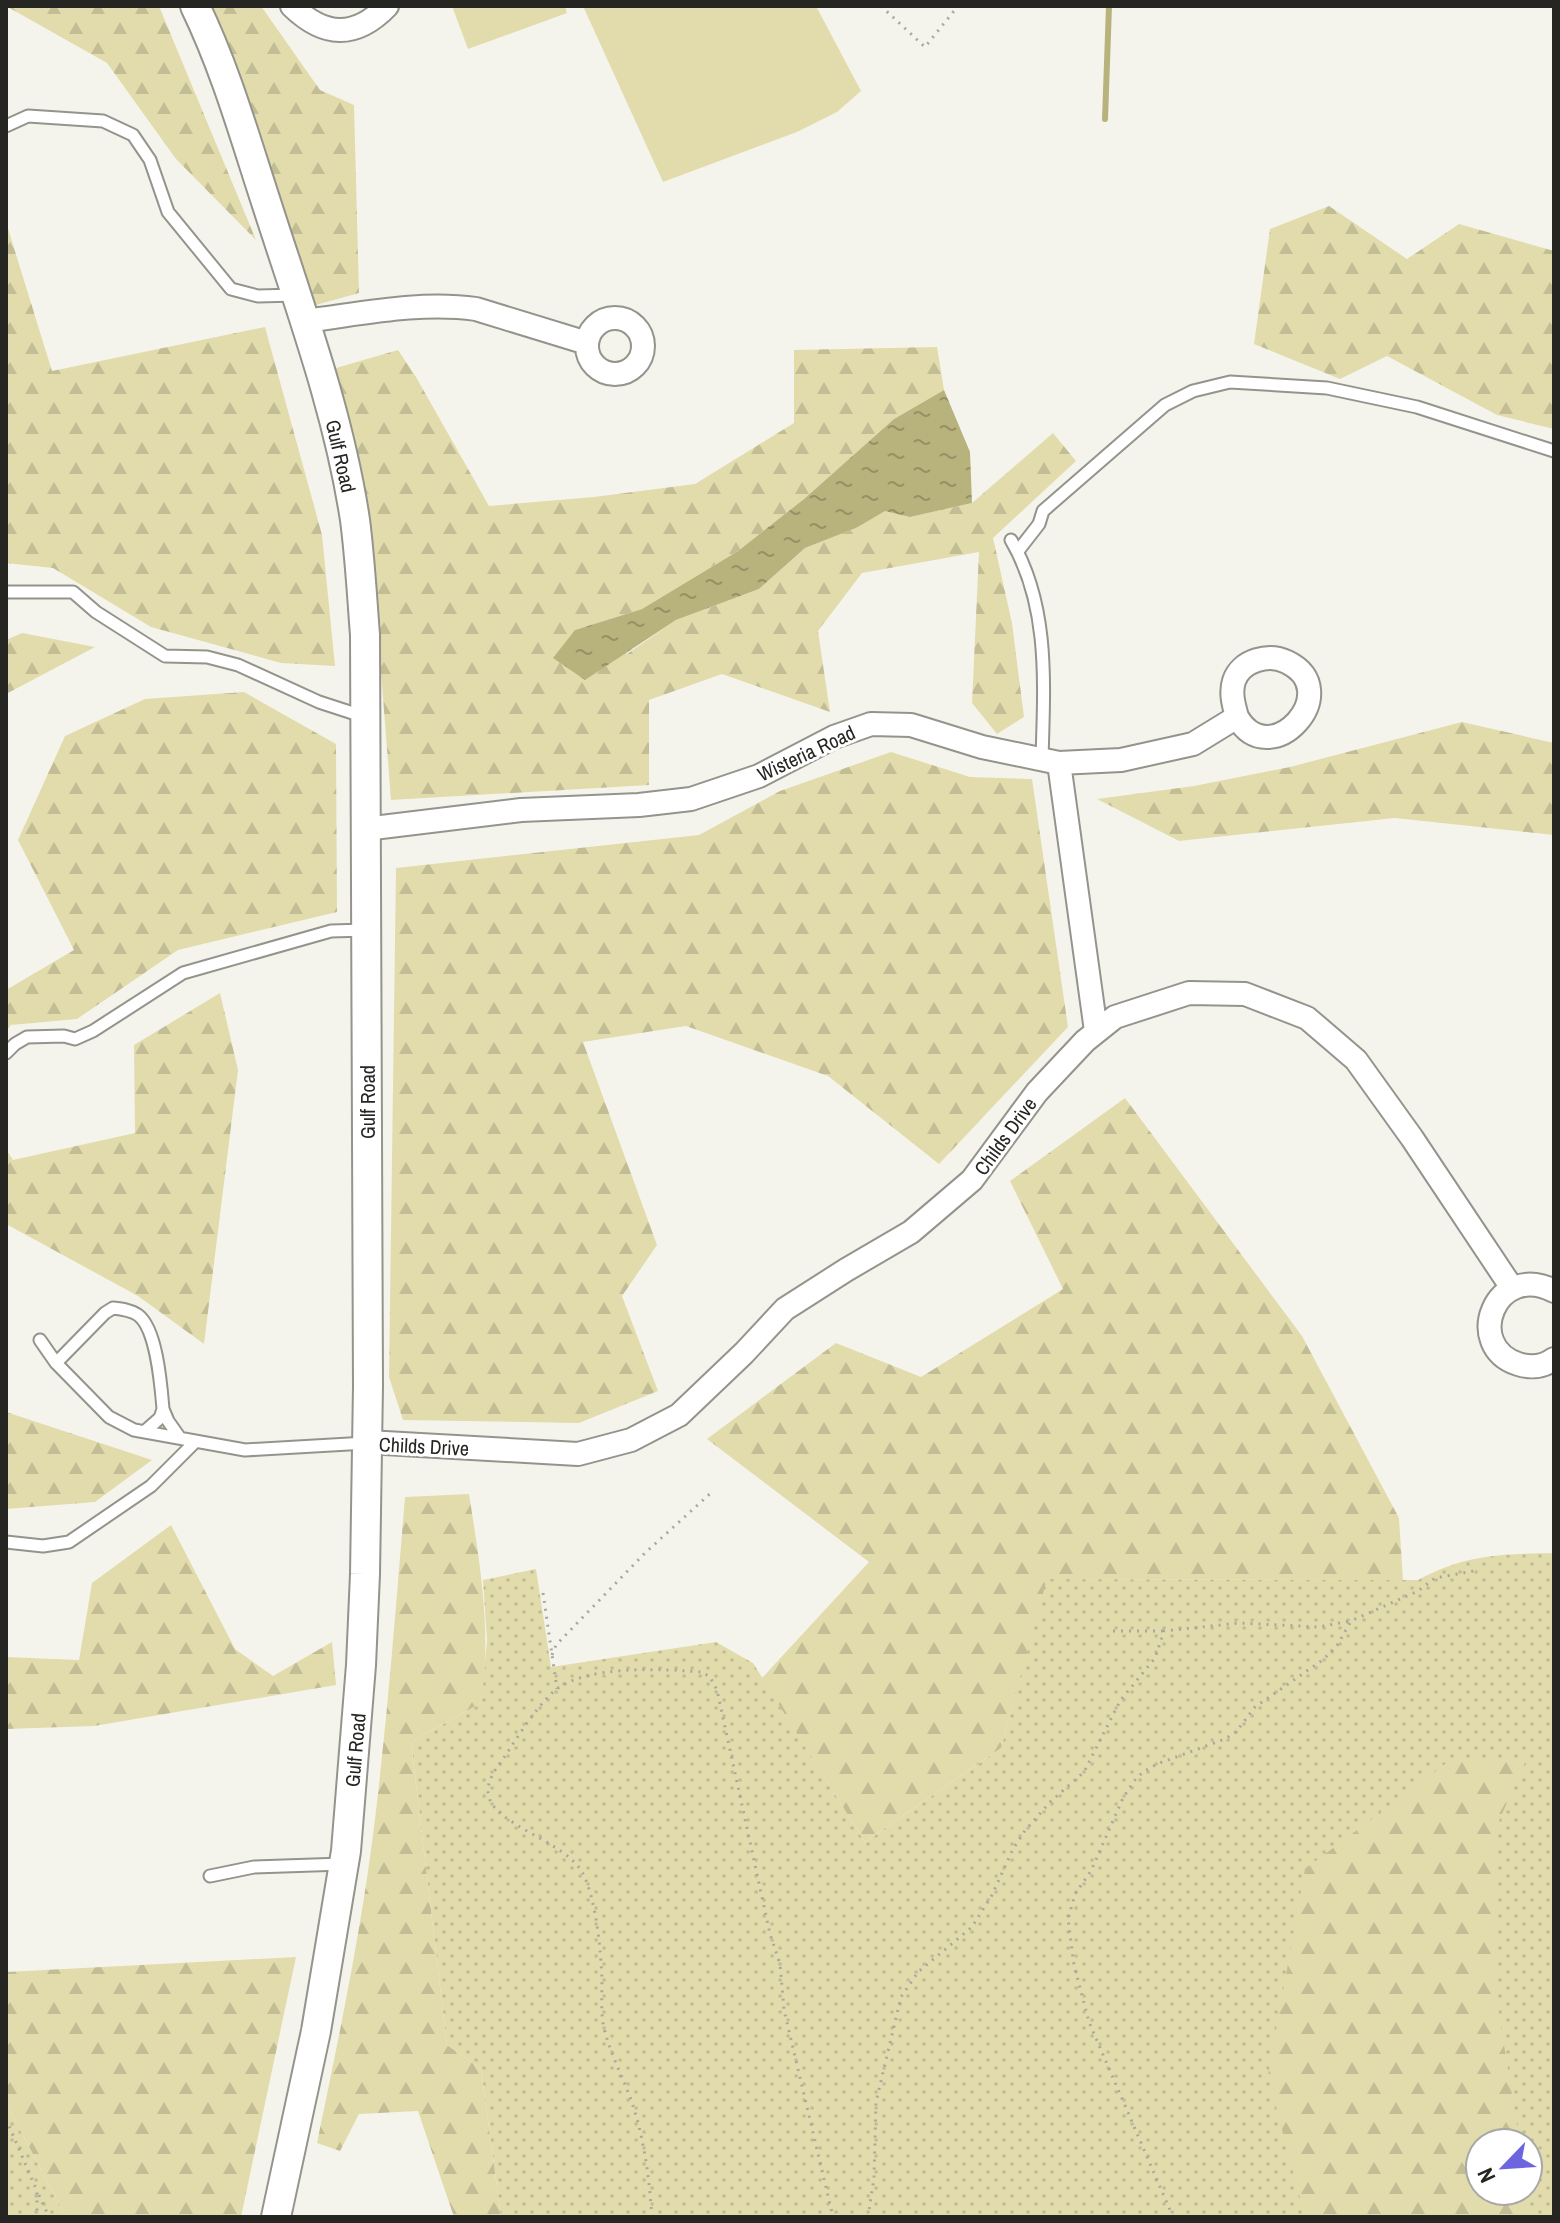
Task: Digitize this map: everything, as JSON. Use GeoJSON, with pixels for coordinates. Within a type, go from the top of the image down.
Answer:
{"type":"FeatureCollection","features":[{"type":"Feature","properties":{"kind":"street","name":"Gulf Road"},"geometry":{"type":"LineString","coordinates":[[195,6],[217,56],[300,308],[337,436],[355,520],[365,635],[367,1442],[361,1665],[344,1864],[316,2031],[276,2217]]}},
{"type":"Feature","properties":{"kind":"street"},"geometry":{"type":"LineString","coordinates":[[292,6],[308,22],[336,31],[361,27],[387,6]]}},
{"type":"Feature","properties":{"kind":"street"},"geometry":{"type":"LineString","coordinates":[[300,308],[427,306],[476,309],[587,343]]}},
{"type":"Feature","properties":{"kind":"street","name":"Wisteria Road"},"geometry":{"type":"LineString","coordinates":[[365,829],[521,810],[639,805],[691,799],[759,776],[834,737],[871,724],[911,725],[982,747],[1050,761],[1121,760],[1193,744],[1237,717]]}},
{"type":"Feature","properties":{"kind":"street"},"geometry":{"type":"LineString","coordinates":[[1050,761],[1096,1031]]}},
{"type":"Feature","properties":{"kind":"street","name":"Childs Drive"},"geometry":{"type":"LineString","coordinates":[[367,1442],[578,1454],[631,1440],[679,1415],[785,1309],[911,1232],[972,1180],[1037,1092],[1096,1031],[1115,1017],[1189,993],[1245,994],[1307,1018],[1356,1060],[1512,1288]]}},
{"type":"Feature","properties":{"kind":"street"},"geometry":{"type":"LineString","coordinates":[[1554,1291],[1540,1285],[1526,1284],[1512,1288],[1494,1306],[1490,1319],[1494,1344],[1512,1362],[1537,1366],[1554,1359]]}},
{"type":"Feature","properties":{"kind":"lane"},"geometry":{"type":"LineString","coordinates":[[6,126],[28,116],[103,121],[133,135],[150,160],[168,212],[231,289],[300,308]]}},
{"type":"Feature","properties":{"kind":"lane"},"geometry":{"type":"LineString","coordinates":[[1018,551],[1039,524],[1043,511],[1165,405],[1193,391],[1230,382],[1327,388],[1417,407],[1554,451]]}},
{"type":"Feature","properties":{"kind":"lane"},"geometry":{"type":"LineString","coordinates":[[1011,540],[1026,565],[1044,647],[1050,761]]}},
{"type":"Feature","properties":{"kind":"lane"},"geometry":{"type":"LineString","coordinates":[[6,592],[73,592],[96,612],[165,656],[207,657],[238,665],[319,702],[366,717]]}},
{"type":"Feature","properties":{"kind":"lane"},"geometry":{"type":"LineString","coordinates":[[6,1053],[27,1037],[64,1036],[75,1039],[93,1031],[183,973],[331,931],[367,930]]}},
{"type":"Feature","properties":{"kind":"lane"},"geometry":{"type":"LineString","coordinates":[[56,1363],[113,1308],[131,1311],[141,1317],[154,1345],[163,1409],[180,1438]]}},
{"type":"Feature","properties":{"kind":"lane"},"geometry":{"type":"LineString","coordinates":[[40,1340],[56,1363],[109,1417],[134,1430],[245,1450],[367,1442]]}},
{"type":"Feature","properties":{"kind":"lane"},"geometry":{"type":"LineString","coordinates":[[144,1432],[160,1418],[163,1409]]}},
{"type":"Feature","properties":{"kind":"lane"},"geometry":{"type":"LineString","coordinates":[[6,1542],[43,1546],[69,1542],[151,1486],[196,1441]]}},
{"type":"Feature","properties":{"kind":"lane"},"geometry":{"type":"LineString","coordinates":[[210,1876],[254,1867],[344,1864]]}},
{"type":"Feature","properties":{"kind":"path"},"geometry":{"type":"LineString","coordinates":[[881,6],[925,47],[958,6]]}},
{"type":"Feature","properties":{"kind":"path"},"geometry":{"type":"LineString","coordinates":[[552,1655],[556,1645],[615,1584],[713,1491]]}},
{"type":"Feature","properties":{"kind":"path"},"geometry":{"type":"LineString","coordinates":[[1113,1631],[1164,1631],[1239,1623],[1318,1627],[1351,1621],[1418,1591],[1435,1578],[1479,1570]]}},
{"type":"Feature","properties":{"kind":"path"},"geometry":{"type":"LineString","coordinates":[[543,1593],[557,1689]]}},
{"type":"Feature","properties":{"kind":"path"},"geometry":{"type":"LineString","coordinates":[[1173,2217],[1089,2022],[1079,1990],[1070,1938],[1071,1906],[1098,1858],[1123,1798],[1143,1772],[1236,1732],[1255,1707],[1324,1659],[1338,1644],[1351,1621]]}},
{"type":"Feature","properties":{"kind":"path"},"geometry":{"type":"LineString","coordinates":[[868,2217],[874,2178],[876,2102],[901,1997],[918,1972],[972,1927],[1024,1832],[1050,1802],[1084,1772],[1114,1710],[1155,1658],[1164,1631]]}},
{"type":"Feature","properties":{"kind":"path"},"geometry":{"type":"LineString","coordinates":[[652,2217],[640,2127],[603,2022],[602,1977],[589,1889],[582,1870],[568,1856],[494,1808],[488,1797],[488,1785],[493,1773],[549,1695],[557,1689],[607,1672],[654,1670],[702,1672],[710,1677],[717,1690],[770,1934],[780,1964],[784,2010],[833,2217]]}},
{"type":"Feature","properties":{"kind":"path"},"geometry":{"type":"LineString","coordinates":[[6,2119],[49,2217]]}},
{"type":"Feature","properties":{"kind":"path"},"geometry":{"type":"LineString","coordinates":[[37,2191],[37,2217]]}},
{"type":"Feature","properties":{"kind":"green space"},"geometry":{"type":"Polygon","coordinates":[[[6,6],[159,6],[256,240],[176,159],[107,63],[6,6]]]}},
{"type":"Feature","properties":{"kind":"green space"},"geometry":{"type":"Polygon","coordinates":[[[212,6],[261,6],[320,90],[354,105],[359,293],[316,305],[212,6]]]}},
{"type":"Feature","properties":{"kind":"green space"},"geometry":{"type":"Polygon","coordinates":[[[452,6],[565,6],[567,13],[468,49],[452,6]]]}},
{"type":"Feature","properties":{"kind":"green space"},"geometry":{"type":"Polygon","coordinates":[[[583,6],[816,6],[861,91],[837,112],[797,132],[663,182],[583,6]]]}},
{"type":"Feature","properties":{"kind":"green space"},"geometry":{"type":"Polygon","coordinates":[[[1329,206],[1407,259],[1459,224],[1554,251],[1554,429],[1497,415],[1387,356],[1340,379],[1254,344],[1270,229],[1329,206]]]}},
{"type":"Feature","properties":{"kind":"green space"},"geometry":{"type":"Polygon","coordinates":[[[6,222],[52,371],[265,327],[322,535],[335,666],[281,663],[151,627],[53,568],[6,563],[6,222]]]}},
{"type":"Feature","properties":{"kind":"green space"},"geometry":{"type":"Polygon","coordinates":[[[937,347],[944,390],[894,419],[804,499],[738,551],[642,609],[575,630],[627,654],[676,620],[759,589],[805,548],[856,528],[885,510],[910,517],[972,503],[1053,433],[1076,461],[993,538],[1012,623],[1024,717],[997,734],[972,703],[979,552],[862,573],[818,631],[830,712],[722,674],[649,700],[649,785],[391,800],[370,532],[336,368],[398,350],[489,506],[695,484],[794,423],[794,350],[937,347]]]}},
{"type":"Feature","properties":{"kind":"green space"},"geometry":{"type":"Polygon","coordinates":[[[22,633],[95,647],[6,694],[6,640],[22,633]]]}},
{"type":"Feature","properties":{"kind":"green space"},"geometry":{"type":"Polygon","coordinates":[[[244,692],[336,744],[337,912],[178,950],[77,1019],[11,1025],[6,1031],[6,990],[74,950],[18,840],[65,736],[145,699],[244,692]]]}},
{"type":"Feature","properties":{"kind":"green space"},"geometry":{"type":"Polygon","coordinates":[[[1462,722],[1554,743],[1554,835],[1395,818],[1179,841],[1097,799],[1194,786],[1290,767],[1462,722]]]}},
{"type":"Feature","properties":{"kind":"green space"},"geometry":{"type":"Polygon","coordinates":[[[891,752],[970,777],[1032,779],[1068,1027],[939,1164],[828,1076],[686,1026],[583,1042],[657,1245],[622,1296],[658,1391],[579,1423],[403,1420],[389,1377],[396,868],[699,835],[780,791],[891,752]]]}},
{"type":"Feature","properties":{"kind":"green space"},"geometry":{"type":"Polygon","coordinates":[[[220,993],[238,1070],[204,1344],[138,1296],[6,1224],[6,1149],[13,1160],[135,1133],[134,1045],[220,993]]]}},
{"type":"Feature","properties":{"kind":"green space"},"geometry":{"type":"Polygon","coordinates":[[[1125,1098],[1302,1336],[1399,1518],[1403,1580],[1047,1579],[1001,1748],[865,1842],[762,1678],[869,1562],[707,1439],[836,1343],[921,1377],[1063,1289],[1010,1181],[1125,1098]]]}},
{"type":"Feature","properties":{"kind":"green space"},"geometry":{"type":"Polygon","coordinates":[[[6,1412],[152,1460],[95,1502],[6,1509],[6,1412]]]}},
{"type":"Feature","properties":{"kind":"green space"},"geometry":{"type":"Polygon","coordinates":[[[469,1494],[485,1624],[481,1703],[411,1742],[447,2045],[481,2069],[501,2217],[454,2217],[418,2111],[359,2114],[340,2151],[317,2143],[370,1860],[388,1699],[405,1497],[469,1494]]]}},
{"type":"Feature","properties":{"kind":"green space"},"geometry":{"type":"Polygon","coordinates":[[[171,1525],[235,1649],[273,1676],[332,1642],[336,1685],[94,1726],[6,1729],[6,1657],[79,1660],[92,1583],[171,1525]]]}},
{"type":"Feature","properties":{"kind":"green space"},"geometry":{"type":"Polygon","coordinates":[[[1554,1553],[1554,2217],[501,2217],[481,2069],[447,2045],[411,1742],[481,1703],[487,1640],[483,1580],[536,1569],[551,1667],[716,1642],[753,1663],[865,1842],[1001,1748],[1046,1579],[1418,1580],[1468,1560],[1554,1553]]]}},
{"type":"Feature","properties":{"kind":"green space"},"geometry":{"type":"Polygon","coordinates":[[[1452,1759],[1526,1760],[1494,1832],[1494,1984],[1517,2127],[1464,2127],[1464,2207],[1530,2207],[1532,2217],[1305,2217],[1268,2075],[1305,1869],[1452,1759]]]}},
{"type":"Feature","properties":{"kind":"green space"},"geometry":{"type":"Polygon","coordinates":[[[296,1957],[241,2217],[66,2217],[6,2103],[6,1972],[296,1957]]]}},
{"type":"Feature","properties":{"kind":"green space"},"geometry":{"type":"Polygon","coordinates":[[[6,2103],[66,2217],[6,2217],[6,2103]]]}},
{"type":"Feature","properties":{"kind":"water"},"geometry":{"type":"Polygon","coordinates":[[[944,390],[970,452],[972,503],[910,517],[885,511],[856,528],[805,548],[759,589],[676,620],[585,680],[553,658],[575,630],[642,609],[738,551],[804,499],[894,419],[944,390]]]}},
{"type":"Feature","properties":{"kind":"waterway"},"geometry":{"type":"LineString","coordinates":[[1105,119],[1109,6]]}}]}
